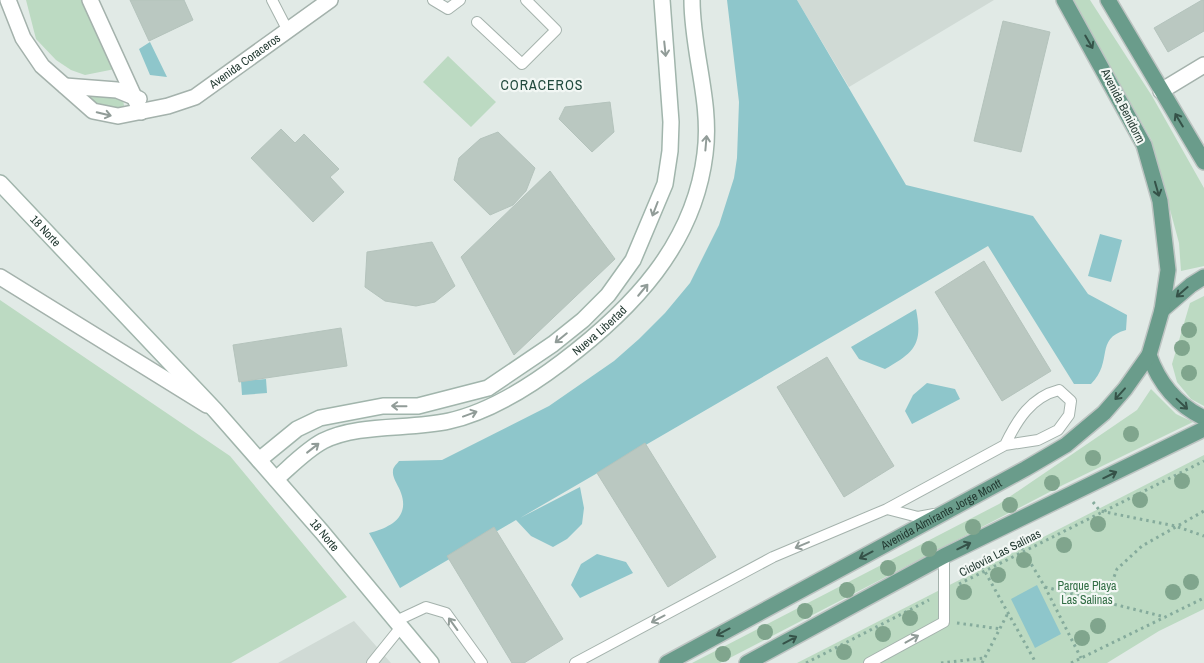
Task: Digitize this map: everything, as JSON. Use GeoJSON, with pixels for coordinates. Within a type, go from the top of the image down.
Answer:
{"type":"FeatureCollection","features":[{"type":"Feature","properties":{"kind":"main road","name":"Avenida Benidorm"},"geometry":{"type":"LineString","coordinates":[[1064,0],[1144,145],[1160,202],[1164,231],[1168,270],[1162,310]]}},
{"type":"Feature","properties":{"kind":"main road"},"geometry":{"type":"LineString","coordinates":[[1108,0],[1204,162]]}},
{"type":"Feature","properties":{"kind":"main road"},"geometry":{"type":"LineString","coordinates":[[1162,310],[1191,285],[1204,277]]}},
{"type":"Feature","properties":{"kind":"main road","name":"Avenida Almirante Jorge Montt"},"geometry":{"type":"LineString","coordinates":[[667,663],[947,512],[1066,445],[1104,413],[1125,389],[1149,355],[1162,310]]}},
{"type":"Feature","properties":{"kind":"main road"},"geometry":{"type":"LineString","coordinates":[[1149,355],[1156,374],[1167,389],[1190,412],[1204,418]]}},
{"type":"Feature","properties":{"kind":"main road"},"geometry":{"type":"LineString","coordinates":[[747,663],[944,556],[1204,429]]}},
{"type":"Feature","properties":{"kind":"street","name":"Avenida Coraceros"},"geometry":{"type":"LineString","coordinates":[[8,0],[29,49],[42,66],[86,106],[100,114],[118,116],[195,97],[330,0]]}},
{"type":"Feature","properties":{"kind":"street"},"geometry":{"type":"LineString","coordinates":[[90,0],[134,96],[147,110]]}},
{"type":"Feature","properties":{"kind":"street","name":"Nueva Libertad"},"geometry":{"type":"LineString","coordinates":[[259,460],[297,430],[320,418],[383,406],[418,406],[488,388],[553,344],[583,320],[608,295],[633,260],[665,184],[670,151],[671,122],[662,0]]}},
{"type":"Feature","properties":{"kind":"street","name":"Nueva Libertad"},"geometry":{"type":"LineString","coordinates":[[276,479],[322,441],[350,432],[449,421],[473,414],[506,399],[544,376],[594,338],[638,296],[659,271],[679,238],[696,196],[705,155],[708,121],[692,0]]}},
{"type":"Feature","properties":{"kind":"street"},"geometry":{"type":"LineString","coordinates":[[1161,91],[1204,64]]}},
{"type":"Feature","properties":{"kind":"street"},"geometry":{"type":"LineString","coordinates":[[65,86],[117,90],[134,96]]}},
{"type":"Feature","properties":{"kind":"street","name":"18 Norte"},"geometry":{"type":"LineString","coordinates":[[0,183],[215,410],[276,479],[431,663]]}},
{"type":"Feature","properties":{"kind":"street","name":"18 Norte"},"geometry":{"type":"LineString","coordinates":[[0,277],[215,410]]}},
{"type":"Feature","properties":{"kind":"lane"},"geometry":{"type":"LineString","coordinates":[[272,0],[288,31]]}},
{"type":"Feature","properties":{"kind":"lane"},"geometry":{"type":"LineString","coordinates":[[433,0],[448,9],[460,0]]}},
{"type":"Feature","properties":{"kind":"lane"},"geometry":{"type":"LineString","coordinates":[[477,22],[522,64],[556,30],[526,0]]}},
{"type":"Feature","properties":{"kind":"lane"},"geometry":{"type":"LineString","coordinates":[[575,663],[773,557],[886,509],[1005,445],[1038,440],[1058,430],[1069,415],[1071,401],[1060,390],[1048,393],[1028,408],[1015,425],[1005,445]]}},
{"type":"Feature","properties":{"kind":"lane"},"geometry":{"type":"LineString","coordinates":[[886,509],[918,517],[947,512]]}},
{"type":"Feature","properties":{"kind":"lane"},"geometry":{"type":"LineString","coordinates":[[869,663],[944,622],[946,591],[944,556]]}},
{"type":"Feature","properties":{"kind":"lane"},"geometry":{"type":"LineString","coordinates":[[372,663],[399,624],[426,607],[446,613],[482,663]]}},
{"type":"Feature","properties":{"kind":"path","name":"Ciclovía Las Salinas"},"geometry":{"type":"LineString","coordinates":[[806,663],[1023,550],[1204,461]]}},
{"type":"Feature","properties":{"kind":"path"},"geometry":{"type":"LineString","coordinates":[[1093,501],[1100,511],[1174,526],[1204,536]]}},
{"type":"Feature","properties":{"kind":"path"},"geometry":{"type":"LineString","coordinates":[[1106,601],[1117,569],[1142,546],[1174,526],[1204,511]]}},
{"type":"Feature","properties":{"kind":"path"},"geometry":{"type":"LineString","coordinates":[[1018,542],[1081,658]]}},
{"type":"Feature","properties":{"kind":"path"},"geometry":{"type":"LineString","coordinates":[[979,561],[1036,663]]}},
{"type":"Feature","properties":{"kind":"path"},"geometry":{"type":"LineString","coordinates":[[1044,587],[1165,617]]}},
{"type":"Feature","properties":{"kind":"path"},"geometry":{"type":"LineString","coordinates":[[1071,663],[1204,598]]}},
{"type":"Feature","properties":{"kind":"path"},"geometry":{"type":"LineString","coordinates":[[982,663],[1008,613]]}},
{"type":"Feature","properties":{"kind":"path"},"geometry":{"type":"LineString","coordinates":[[944,622],[1001,629]]}},
{"type":"Feature","properties":{"kind":"path"},"geometry":{"type":"LineString","coordinates":[[941,663],[985,658]]}},
{"type":"Feature","properties":{"kind":"shaded area"},"geometry":{"type":"Polygon","coordinates":[[[797,0],[994,0],[849,87],[797,0]]]}},
{"type":"Feature","properties":{"kind":"shaded area"},"geometry":{"type":"Polygon","coordinates":[[[354,621],[391,663],[278,663],[354,621]]]}},
{"type":"Feature","properties":{"kind":"green space"},"geometry":{"type":"Polygon","coordinates":[[[26,0],[84,0],[115,69],[85,75],[71,70],[56,60],[36,39],[26,0]]]}},
{"type":"Feature","properties":{"kind":"green space"},"geometry":{"type":"Polygon","coordinates":[[[1072,0],[1090,0],[1152,96],[1204,188],[1204,266],[1181,271],[1179,243],[1151,139],[1072,0]]]}},
{"type":"Feature","properties":{"kind":"green space"},"geometry":{"type":"Polygon","coordinates":[[[448,56],[496,102],[471,127],[423,82],[448,56]]]}},
{"type":"Feature","properties":{"kind":"green space"},"geometry":{"type":"Polygon","coordinates":[[[84,93],[114,94],[123,99],[124,106],[122,110],[110,111],[85,99],[84,93]]]}},
{"type":"Feature","properties":{"kind":"green space"},"geometry":{"type":"Polygon","coordinates":[[[1204,296],[1204,406],[1191,399],[1177,382],[1172,364],[1190,303],[1204,296]]]}},
{"type":"Feature","properties":{"kind":"green space"},"geometry":{"type":"Polygon","coordinates":[[[0,300],[230,456],[347,597],[231,663],[0,663],[0,300]]]}},
{"type":"Feature","properties":{"kind":"green space"},"geometry":{"type":"Polygon","coordinates":[[[1151,389],[1176,414],[1193,422],[1063,485],[720,663],[692,663],[999,504],[1137,410],[1151,389]]]}},
{"type":"Feature","properties":{"kind":"green space","name":"Parque Playa Las Salinas"},"geometry":{"type":"Polygon","coordinates":[[[1204,455],[1204,609],[1159,631],[1107,663],[797,663],[1204,455]]]}},
{"type":"Feature","properties":{"kind":"water"},"geometry":{"type":"Polygon","coordinates":[[[727,0],[797,0],[906,185],[1033,216],[1088,294],[1127,315],[1126,330],[1110,339],[1102,367],[1091,384],[1074,384],[988,246],[520,518],[580,487],[584,508],[582,524],[567,539],[553,547],[531,536],[516,520],[400,588],[369,533],[390,525],[396,520],[403,509],[401,493],[393,474],[394,468],[399,461],[442,460],[549,406],[614,361],[665,313],[690,283],[719,225],[734,178],[737,158],[739,102],[727,0]]]}},
{"type":"Feature","properties":{"kind":"water"},"geometry":{"type":"Polygon","coordinates":[[[150,42],[167,77],[150,75],[139,49],[150,42]]]}},
{"type":"Feature","properties":{"kind":"water"},"geometry":{"type":"Polygon","coordinates":[[[1100,234],[1122,240],[1111,282],[1088,276],[1100,234]]]}},
{"type":"Feature","properties":{"kind":"water"},"geometry":{"type":"Polygon","coordinates":[[[916,309],[918,321],[917,339],[910,352],[885,369],[859,359],[851,347],[916,309]]]}},
{"type":"Feature","properties":{"kind":"water"},"geometry":{"type":"Polygon","coordinates":[[[266,379],[267,393],[242,395],[241,381],[266,379]]]}},
{"type":"Feature","properties":{"kind":"water"},"geometry":{"type":"Polygon","coordinates":[[[927,383],[955,389],[960,399],[912,424],[905,411],[913,395],[927,383]]]}},
{"type":"Feature","properties":{"kind":"water"},"geometry":{"type":"Polygon","coordinates":[[[597,554],[626,562],[633,573],[580,598],[571,585],[581,564],[597,554]]]}},
{"type":"Feature","properties":{"kind":"water"},"geometry":{"type":"Polygon","coordinates":[[[1037,585],[1061,634],[1035,648],[1011,599],[1037,585]]]}},
{"type":"Feature","properties":{"kind":"building"},"geometry":{"type":"Polygon","coordinates":[[[130,0],[184,0],[193,20],[149,41],[130,0]]]}},
{"type":"Feature","properties":{"kind":"building"},"geometry":{"type":"Polygon","coordinates":[[[1204,0],[1204,31],[1168,52],[1154,28],[1204,0]]]}},
{"type":"Feature","properties":{"kind":"building"},"geometry":{"type":"Polygon","coordinates":[[[1003,21],[1050,32],[1021,152],[974,141],[1003,21]]]}},
{"type":"Feature","properties":{"kind":"building"},"geometry":{"type":"Polygon","coordinates":[[[610,102],[614,132],[592,152],[559,119],[565,107],[610,102]]]}},
{"type":"Feature","properties":{"kind":"building"},"geometry":{"type":"Polygon","coordinates":[[[281,129],[295,143],[304,134],[339,169],[330,177],[344,192],[313,222],[251,158],[281,129]]]}},
{"type":"Feature","properties":{"kind":"building"},"geometry":{"type":"Polygon","coordinates":[[[498,132],[535,168],[526,191],[513,205],[490,215],[454,180],[459,158],[480,139],[498,132]]]}},
{"type":"Feature","properties":{"kind":"building"},"geometry":{"type":"Polygon","coordinates":[[[550,171],[615,259],[514,355],[461,257],[550,171]]]}},
{"type":"Feature","properties":{"kind":"building"},"geometry":{"type":"Polygon","coordinates":[[[432,242],[455,286],[435,302],[416,306],[385,301],[365,287],[367,252],[432,242]]]}},
{"type":"Feature","properties":{"kind":"building"},"geometry":{"type":"Polygon","coordinates":[[[984,261],[1051,371],[1002,401],[935,292],[984,261]]]}},
{"type":"Feature","properties":{"kind":"building"},"geometry":{"type":"Polygon","coordinates":[[[341,328],[347,366],[239,382],[233,345],[341,328]]]}},
{"type":"Feature","properties":{"kind":"building"},"geometry":{"type":"Polygon","coordinates":[[[827,357],[894,466],[844,497],[777,387],[827,357]]]}},
{"type":"Feature","properties":{"kind":"building"},"geometry":{"type":"Polygon","coordinates":[[[645,443],[716,557],[668,587],[597,473],[645,443]]]}},
{"type":"Feature","properties":{"kind":"building"},"geometry":{"type":"Polygon","coordinates":[[[494,527],[563,639],[524,663],[512,663],[447,556],[494,527]]]}},
{"type":"Feature","properties":{"kind":"district","name":"CORACEROS"},"geometry":{"type":"Point","coordinates":[542,85]}}]}
